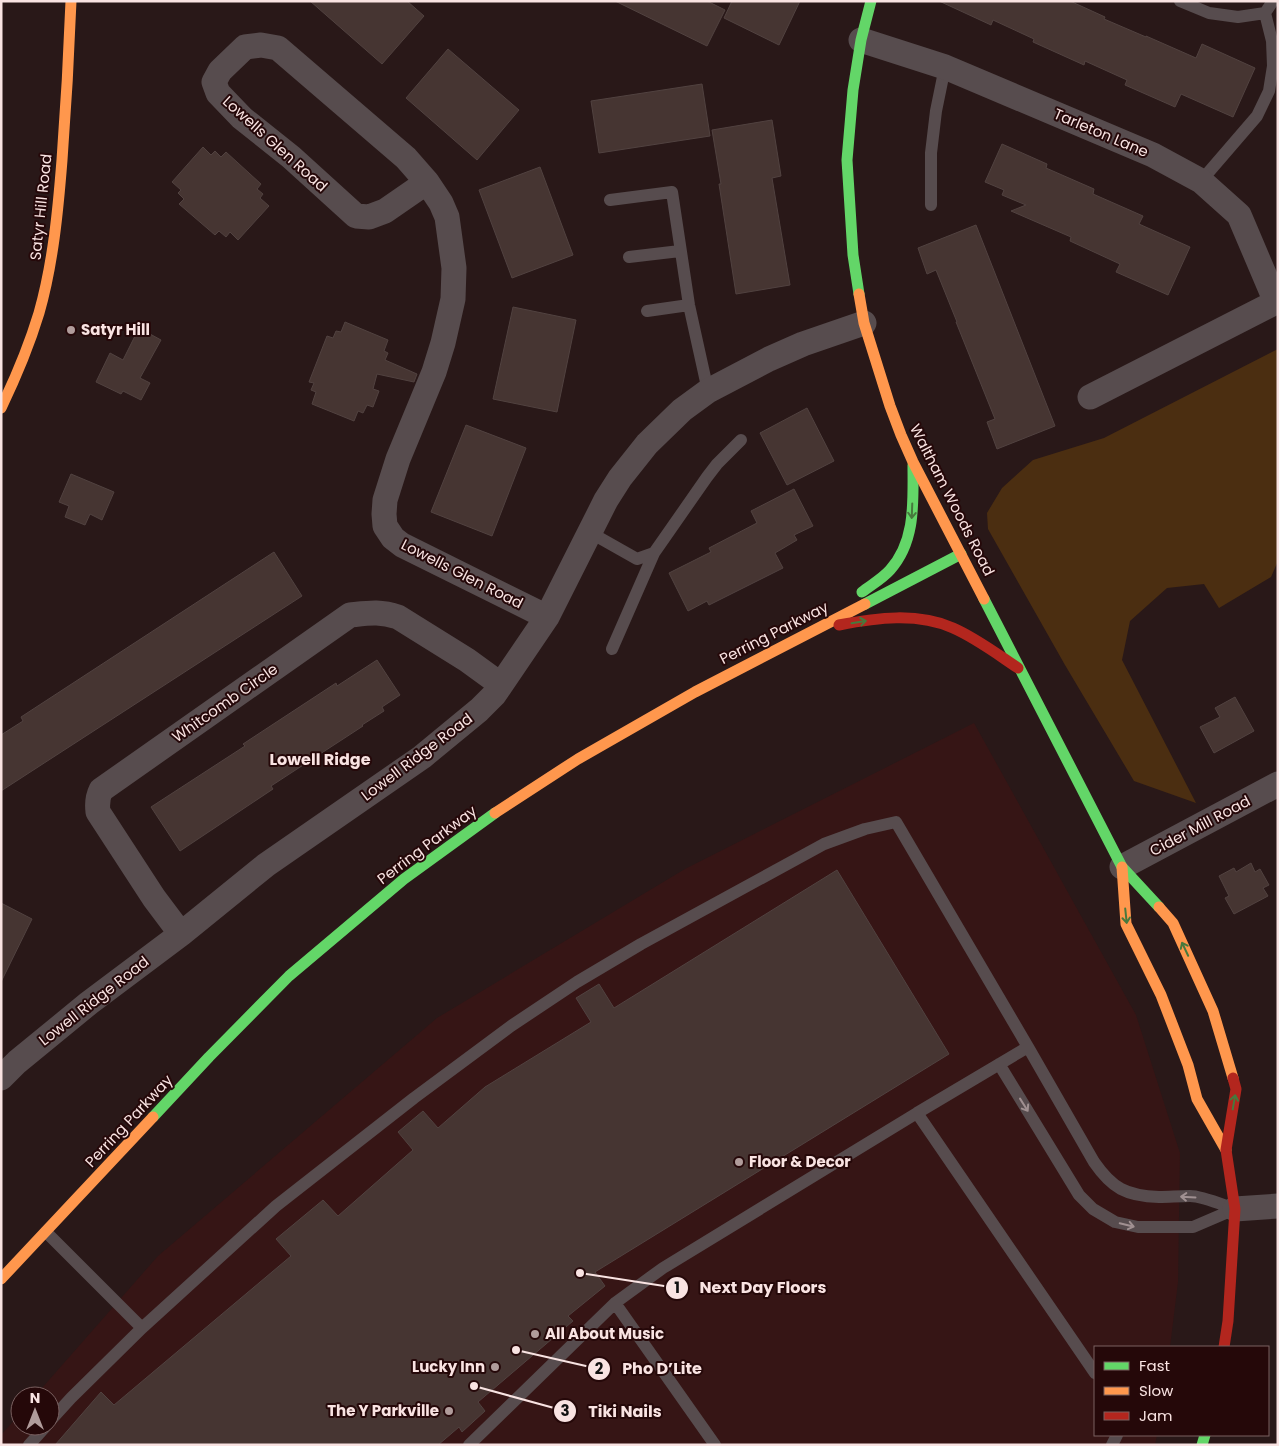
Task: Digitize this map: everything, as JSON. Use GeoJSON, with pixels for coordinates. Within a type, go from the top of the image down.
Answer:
{"type":"FeatureCollection","features":[{"type":"Feature","properties":{"kind":"street","name":"Satyr Hill Road"},"geometry":{"type":"LineString","coordinates":[[1,408],[25,359],[38,323],[46,289],[56,220],[72,1]]}},
{"type":"Feature","properties":{"kind":"street","name":"Waltham Woods Road"},"geometry":{"type":"LineString","coordinates":[[871,1],[861,40],[853,90],[847,160],[853,255],[864,323],[890,406],[913,462],[1122,867],[1173,923],[1213,1011],[1236,1089],[1226,1150],[1235,1209],[1228,1321],[1224,1346]]}},
{"type":"Feature","properties":{"kind":"street","name":"Tarleton Lane"},"geometry":{"type":"LineString","coordinates":[[861,40],[945,67],[1153,155],[1201,181],[1239,215],[1277,302],[1090,397]]}},
{"type":"Feature","properties":{"kind":"street","name":"Lowells Glen Road"},"geometry":{"type":"LineString","coordinates":[[427,182],[385,211],[369,217],[356,216],[290,157],[242,118],[218,93],[214,82],[220,71],[245,47],[261,45],[278,48],[406,158],[427,182],[441,203],[447,217],[454,268],[453,299],[434,372],[398,459],[385,500],[385,526],[393,538],[402,545],[547,617]]}},
{"type":"Feature","properties":{"kind":"street","name":"Lowell Ridge Road"},"geometry":{"type":"LineString","coordinates":[[7,1064],[181,934],[266,865],[430,751],[479,710],[494,695],[547,617],[606,500],[620,478],[647,444],[682,410],[708,391],[769,359],[803,344],[864,323]]}},
{"type":"Feature","properties":{"kind":"street"},"geometry":{"type":"LineString","coordinates":[[811,631],[889,571],[902,556],[908,541],[912,521],[913,462]]}},
{"type":"Feature","properties":{"kind":"street","name":"Perring Parkway"},"geometry":{"type":"LineString","coordinates":[[1,1280],[209,1057],[289,976],[404,879],[503,807],[578,759],[695,692],[961,554]]}},
{"type":"Feature","properties":{"kind":"street","name":"Whitcomb Circle"},"geometry":{"type":"LineString","coordinates":[[181,934],[154,898],[98,812],[97,802],[101,790],[350,616],[374,612],[398,617],[467,660],[500,684]]}},
{"type":"Feature","properties":{"kind":"street"},"geometry":{"type":"LineString","coordinates":[[811,631],[861,621],[904,618],[927,620],[947,626],[972,638],[1020,668]]}},
{"type":"Feature","properties":{"kind":"street","name":"Cider Mill Road"},"geometry":{"type":"LineString","coordinates":[[1122,867],[1278,784]]}},
{"type":"Feature","properties":{"kind":"street","name":"Waltham Woods Road"},"geometry":{"type":"LineString","coordinates":[[1122,867],[1126,924],[1161,995],[1185,1056],[1197,1099],[1226,1150]]}},
{"type":"Feature","properties":{"kind":"street"},"geometry":{"type":"LineString","coordinates":[[1235,1209],[1278,1206]]}},
{"type":"Feature","properties":{"kind":"lane"},"geometry":{"type":"LineString","coordinates":[[1180,1],[1209,13],[1238,17],[1265,13],[1274,1]]}},
{"type":"Feature","properties":{"kind":"lane"},"geometry":{"type":"LineString","coordinates":[[1201,181],[1257,116],[1269,91],[1273,66],[1272,41],[1265,13]]}},
{"type":"Feature","properties":{"kind":"lane"},"geometry":{"type":"LineString","coordinates":[[931,205],[931,152],[936,110],[945,67]]}},
{"type":"Feature","properties":{"kind":"lane"},"geometry":{"type":"LineString","coordinates":[[610,200],[672,192],[689,305],[708,391]]}},
{"type":"Feature","properties":{"kind":"lane"},"geometry":{"type":"LineString","coordinates":[[629,257],[680,251]]}},
{"type":"Feature","properties":{"kind":"lane"},"geometry":{"type":"LineString","coordinates":[[647,312],[689,305]]}},
{"type":"Feature","properties":{"kind":"lane"},"geometry":{"type":"LineString","coordinates":[[612,649],[654,553],[717,464],[741,440]]}},
{"type":"Feature","properties":{"kind":"lane"},"geometry":{"type":"LineString","coordinates":[[591,533],[637,559],[654,553]]}},
{"type":"Feature","properties":{"kind":"lane"},"geometry":{"type":"LineString","coordinates":[[60,1410],[142,1328],[276,1206],[414,1098],[511,1026],[577,982],[641,944],[824,844],[865,829],[896,822],[1094,1162],[1105,1177],[1118,1188],[1136,1195],[1159,1197],[1192,1196],[1235,1209]]}},
{"type":"Feature","properties":{"kind":"lane"},"geometry":{"type":"LineString","coordinates":[[468,1445],[615,1303],[663,1268],[1028,1047]]}},
{"type":"Feature","properties":{"kind":"lane"},"geometry":{"type":"LineString","coordinates":[[999,1064],[1079,1195],[1093,1209],[1115,1222],[1138,1227],[1165,1228],[1193,1227],[1235,1209]]}},
{"type":"Feature","properties":{"kind":"lane"},"geometry":{"type":"LineString","coordinates":[[917,1113],[1094,1372]]}},
{"type":"Feature","properties":{"kind":"lane"},"geometry":{"type":"LineString","coordinates":[[46,1232],[142,1328]]}},
{"type":"Feature","properties":{"kind":"lane"},"geometry":{"type":"LineString","coordinates":[[615,1303],[715,1445]]}},
{"type":"Feature","properties":{"kind":"shaded area"},"geometry":{"type":"Polygon","coordinates":[[[1278,349],[1278,561],[1271,577],[1219,608],[1204,584],[1167,588],[1130,621],[1122,660],[1196,803],[1134,781],[1065,665],[988,529],[987,513],[1002,488],[1033,460],[1104,438],[1278,349]]]}},
{"type":"Feature","properties":{"kind":"shaded area"},"geometry":{"type":"Polygon","coordinates":[[[974,723],[1136,1015],[1180,1153],[1178,1282],[1170,1346],[1094,1346],[1094,1436],[1157,1436],[1155,1445],[1,1445],[1,1435],[10,1425],[10,1436],[60,1436],[60,1386],[44,1386],[158,1256],[437,1018],[685,869],[974,723]]]}},
{"type":"Feature","properties":{"kind":"building"},"geometry":{"type":"Polygon","coordinates":[[[310,1],[407,1],[424,16],[382,64],[310,1]]]}},
{"type":"Feature","properties":{"kind":"building"},"geometry":{"type":"Polygon","coordinates":[[[615,1],[707,1],[725,10],[707,46],[615,1]]]}},
{"type":"Feature","properties":{"kind":"building"},"geometry":{"type":"Polygon","coordinates":[[[732,1],[800,1],[779,45],[724,18],[732,1]]]}},
{"type":"Feature","properties":{"kind":"building"},"geometry":{"type":"Polygon","coordinates":[[[939,1],[1070,1],[1105,17],[1104,19],[1196,58],[1202,44],[1255,68],[1233,117],[1181,94],[1175,107],[1125,85],[1127,80],[1085,61],[1084,65],[1033,42],[1034,39],[993,20],[991,25],[939,1]]]}},
{"type":"Feature","properties":{"kind":"building"},"geometry":{"type":"Polygon","coordinates":[[[448,49],[519,110],[477,160],[406,98],[448,49]]]}},
{"type":"Feature","properties":{"kind":"building"},"geometry":{"type":"Polygon","coordinates":[[[702,84],[710,136],[599,153],[591,101],[702,84]]]}},
{"type":"Feature","properties":{"kind":"building"},"geometry":{"type":"Polygon","coordinates":[[[772,120],[781,176],[772,178],[790,285],[736,294],[712,130],[772,120]]]}},
{"type":"Feature","properties":{"kind":"building"},"geometry":{"type":"Polygon","coordinates":[[[1002,144],[1047,164],[1046,168],[1094,189],[1093,194],[1143,216],[1139,224],[1190,247],[1168,295],[1116,272],[1120,264],[1070,241],[1071,237],[1011,211],[1026,205],[1002,195],[1004,190],[985,182],[1002,144]]]}},
{"type":"Feature","properties":{"kind":"building"},"geometry":{"type":"Polygon","coordinates":[[[203,147],[211,155],[215,151],[221,157],[226,152],[261,184],[257,189],[263,194],[260,198],[269,206],[238,240],[230,232],[226,237],[219,231],[215,235],[179,204],[184,199],[178,193],[181,190],[172,182],[203,147]]]}},
{"type":"Feature","properties":{"kind":"building"},"geometry":{"type":"Polygon","coordinates":[[[540,167],[573,255],[512,278],[479,190],[540,167]]]}},
{"type":"Feature","properties":{"kind":"building"},"geometry":{"type":"Polygon","coordinates":[[[976,225],[1055,426],[997,449],[987,422],[995,419],[957,322],[936,270],[927,274],[918,248],[976,225]]]}},
{"type":"Feature","properties":{"kind":"building"},"geometry":{"type":"Polygon","coordinates":[[[513,307],[576,320],[557,412],[493,399],[513,307]]]}},
{"type":"Feature","properties":{"kind":"building"},"geometry":{"type":"Polygon","coordinates":[[[345,322],[388,340],[384,351],[388,353],[385,360],[417,374],[414,382],[377,374],[373,389],[379,391],[373,407],[367,405],[363,413],[358,411],[354,421],[312,404],[316,392],[311,390],[314,383],[309,382],[327,336],[333,338],[336,331],[341,332],[345,322]]]}},
{"type":"Feature","properties":{"kind":"building"},"geometry":{"type":"Polygon","coordinates":[[[139,328],[161,340],[140,378],[150,383],[141,400],[123,391],[121,394],[96,382],[110,353],[123,360],[139,328]]]}},
{"type":"Feature","properties":{"kind":"building"},"geometry":{"type":"Polygon","coordinates":[[[807,408],[834,461],[787,485],[760,433],[807,408]]]}},
{"type":"Feature","properties":{"kind":"building"},"geometry":{"type":"Polygon","coordinates":[[[466,425],[526,448],[492,536],[431,512],[466,425]]]}},
{"type":"Feature","properties":{"kind":"building"},"geometry":{"type":"Polygon","coordinates":[[[71,474],[114,492],[102,520],[90,514],[85,525],[65,517],[69,506],[59,502],[71,474]]]}},
{"type":"Feature","properties":{"kind":"building"},"geometry":{"type":"Polygon","coordinates":[[[794,489],[813,526],[794,535],[797,540],[775,553],[783,568],[709,605],[707,601],[688,611],[669,573],[711,552],[709,548],[757,523],[751,511],[794,489]]]}},
{"type":"Feature","properties":{"kind":"building"},"geometry":{"type":"Polygon","coordinates":[[[274,552],[302,596],[1,791],[1,735],[23,721],[21,717],[274,552]]]}},
{"type":"Feature","properties":{"kind":"building"},"geometry":{"type":"Polygon","coordinates":[[[377,660],[400,695],[382,707],[384,711],[271,786],[273,789],[180,851],[151,807],[245,746],[243,744],[336,683],[337,686],[377,660]]]}},
{"type":"Feature","properties":{"kind":"building"},"geometry":{"type":"Polygon","coordinates":[[[1235,697],[1254,731],[1214,753],[1200,727],[1220,717],[1215,708],[1235,697]]]}},
{"type":"Feature","properties":{"kind":"building"},"geometry":{"type":"Polygon","coordinates":[[[1251,863],[1255,872],[1260,869],[1269,885],[1263,888],[1268,896],[1234,914],[1225,898],[1229,896],[1219,876],[1234,868],[1236,872],[1251,863]]]}},
{"type":"Feature","properties":{"kind":"building"},"geometry":{"type":"Polygon","coordinates":[[[837,870],[949,1054],[595,1272],[605,1286],[568,1316],[573,1321],[478,1402],[485,1411],[462,1432],[459,1427],[438,1445],[55,1445],[101,1392],[114,1405],[291,1256],[276,1239],[323,1200],[338,1216],[413,1150],[398,1132],[423,1111],[438,1128],[485,1087],[591,1022],[576,998],[599,984],[614,1008],[837,870]]]}},
{"type":"Feature","properties":{"kind":"building"},"geometry":{"type":"Polygon","coordinates":[[[1,903],[32,919],[1,982],[1,903]]]}},
{"type":"Feature","properties":{"kind":"traffic: fast"},"geometry":{"type":"LineString","coordinates":[[859,294],[853,255],[847,160],[853,90],[861,40],[871,1]]}},
{"type":"Feature","properties":{"kind":"traffic: fast"},"geometry":{"type":"LineString","coordinates":[[862,592],[890,570],[905,547],[913,507],[913,465]]}},
{"type":"Feature","properties":{"kind":"traffic: fast"},"geometry":{"type":"LineString","coordinates":[[865,604],[961,554]]}},
{"type":"Feature","properties":{"kind":"traffic: fast"},"geometry":{"type":"LineString","coordinates":[[984,599],[1122,867],[1159,907]]}},
{"type":"Feature","properties":{"kind":"traffic: fast"},"geometry":{"type":"LineString","coordinates":[[153,1117],[289,976],[404,879],[495,813]]}},
{"type":"Feature","properties":{"kind":"traffic: fast"},"geometry":{"type":"LineString","coordinates":[[1202,1445],[1205,1436]]}},
{"type":"Feature","properties":{"kind":"traffic: slow"},"geometry":{"type":"LineString","coordinates":[[1,408],[22,361],[39,313],[51,257],[57,218],[62,160],[71,1]]}},
{"type":"Feature","properties":{"kind":"traffic: slow"},"geometry":{"type":"LineString","coordinates":[[859,294],[864,323],[901,435],[984,599]]}},
{"type":"Feature","properties":{"kind":"traffic: slow"},"geometry":{"type":"LineString","coordinates":[[495,813],[578,759],[695,692],[865,604]]}},
{"type":"Feature","properties":{"kind":"traffic: slow"},"geometry":{"type":"LineString","coordinates":[[1122,867],[1126,924],[1161,995],[1188,1065],[1197,1099],[1226,1150]]}},
{"type":"Feature","properties":{"kind":"traffic: slow"},"geometry":{"type":"LineString","coordinates":[[1159,907],[1173,923],[1213,1011],[1233,1078]]}},
{"type":"Feature","properties":{"kind":"traffic: slow"},"geometry":{"type":"LineString","coordinates":[[1,1279],[153,1117]]}},
{"type":"Feature","properties":{"kind":"traffic: jam"},"geometry":{"type":"LineString","coordinates":[[839,625],[867,620],[896,618],[911,618],[939,623],[970,636],[1018,668]]}},
{"type":"Feature","properties":{"kind":"traffic: jam"},"geometry":{"type":"LineString","coordinates":[[1224,1346],[1228,1321],[1235,1209],[1226,1150],[1236,1089],[1233,1078]]}},
{"type":"Feature","properties":{"kind":"place","name":"Satyr Hill"},"geometry":{"type":"Point","coordinates":[71,330]}},
{"type":"Feature","properties":{"kind":"place","name":"Floor & Decor"},"geometry":{"type":"Point","coordinates":[739,1162]}},
{"type":"Feature","properties":{"kind":"place","name":"Next Day Floors"},"geometry":{"type":"Point","coordinates":[580,1273]}},
{"type":"Feature","properties":{"kind":"place","name":"All About Music"},"geometry":{"type":"Point","coordinates":[535,1334]}},
{"type":"Feature","properties":{"kind":"place","name":"Pho D’Lite"},"geometry":{"type":"Point","coordinates":[516,1350]}},
{"type":"Feature","properties":{"kind":"place","name":"Lucky Inn"},"geometry":{"type":"Point","coordinates":[495,1367]}},
{"type":"Feature","properties":{"kind":"place","name":"Tiki Nails"},"geometry":{"type":"Point","coordinates":[474,1386]}},
{"type":"Feature","properties":{"kind":"place","name":"The Y Parkville"},"geometry":{"type":"Point","coordinates":[449,1411]}},
{"type":"Feature","properties":{"kind":"district","name":"Lowell Ridge"},"geometry":{"type":"Point","coordinates":[320,759]}}]}
